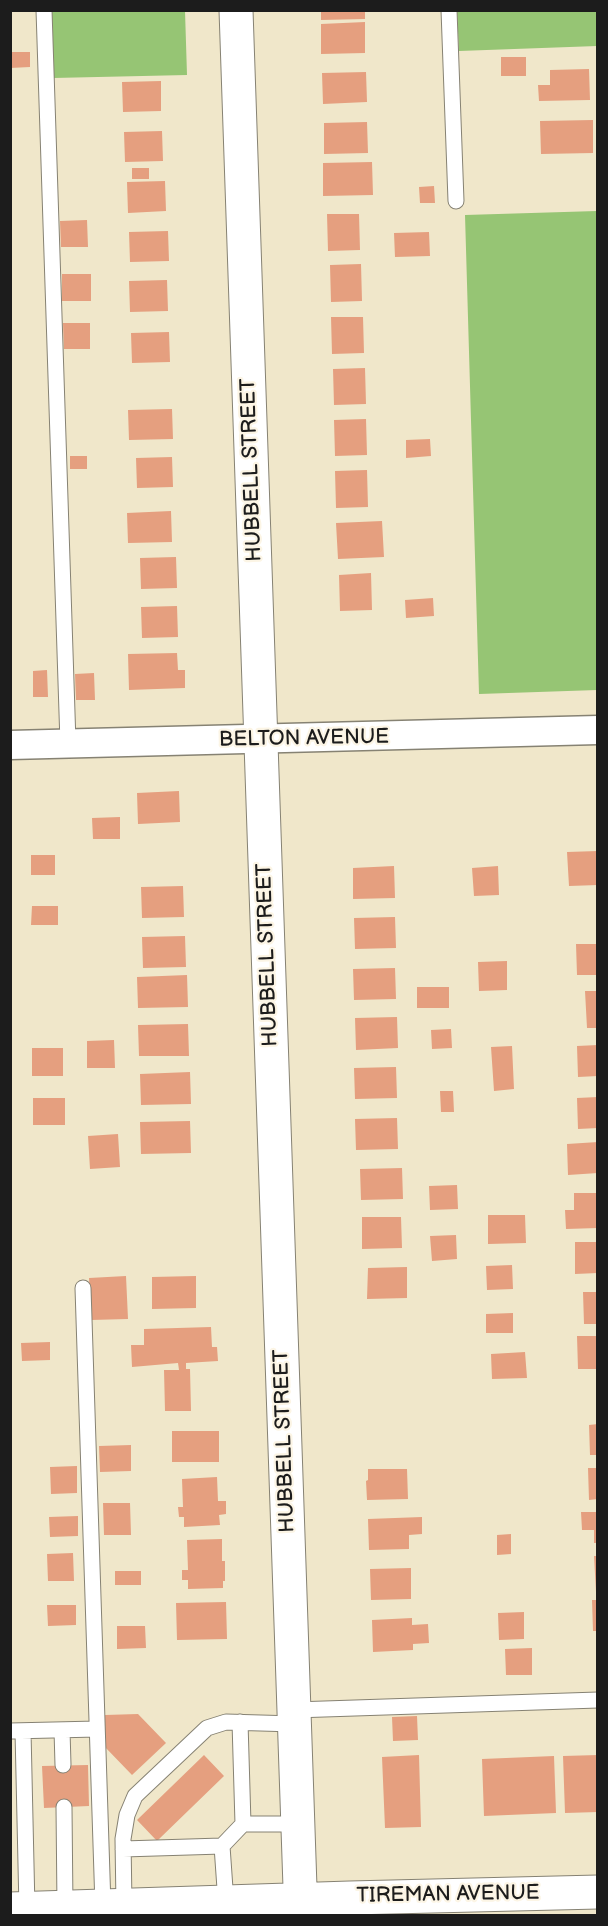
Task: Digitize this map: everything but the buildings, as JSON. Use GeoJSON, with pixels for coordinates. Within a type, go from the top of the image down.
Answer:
{"type":"FeatureCollection","features":[{"type":"Feature","properties":{"kind":"street","name":"HUBBELL STREET"},"geometry":{"type":"LineString","coordinates":[[237,10],[301,1908]]}},
{"type":"Feature","properties":{"kind":"street","name":"BELTON AVENUE"},"geometry":{"type":"LineString","coordinates":[[10,745],[597,730]]}},
{"type":"Feature","properties":{"kind":"street","name":"TIREMAN AVENUE"},"geometry":{"type":"LineString","coordinates":[[19,1909],[226,1903],[301,1908],[597,1892]]}},
{"type":"Feature","properties":{"kind":"lane"},"geometry":{"type":"LineString","coordinates":[[44,10],[68,743]]}},
{"type":"Feature","properties":{"kind":"lane"},"geometry":{"type":"LineString","coordinates":[[449,10],[456,201]]}},
{"type":"Feature","properties":{"kind":"lane"},"geometry":{"type":"LineString","coordinates":[[83,1288],[97,1729],[114,1906]]}},
{"type":"Feature","properties":{"kind":"lane"},"geometry":{"type":"LineString","coordinates":[[114,1906],[127,1815],[135,1796],[207,1728],[226,1722],[295,1717],[597,1700]]}},
{"type":"Feature","properties":{"kind":"lane"},"geometry":{"type":"LineString","coordinates":[[123,1849],[222,1846],[243,1824],[240,1722]]}},
{"type":"Feature","properties":{"kind":"lane"},"geometry":{"type":"LineString","coordinates":[[19,1909],[17,1731],[97,1729]]}},
{"type":"Feature","properties":{"kind":"lane"},"geometry":{"type":"LineString","coordinates":[[62,1730],[63,1765]]}},
{"type":"Feature","properties":{"kind":"lane"},"geometry":{"type":"LineString","coordinates":[[64,1807],[65,1907]]}},
{"type":"Feature","properties":{"kind":"lane"},"geometry":{"type":"LineString","coordinates":[[243,1824],[298,1824]]}},
{"type":"Feature","properties":{"kind":"lane"},"geometry":{"type":"LineString","coordinates":[[222,1846],[226,1903]]}},
{"type":"Feature","properties":{"kind":"green space"},"geometry":{"type":"Polygon","coordinates":[[[52,11],[185,11],[187,75],[53,78],[52,11]]]}},
{"type":"Feature","properties":{"kind":"green space"},"geometry":{"type":"Polygon","coordinates":[[[457,11],[597,11],[597,46],[459,51],[457,11]]]}},
{"type":"Feature","properties":{"kind":"green space"},"geometry":{"type":"Polygon","coordinates":[[[597,211],[597,690],[479,694],[465,215],[597,211]]]}}]}
